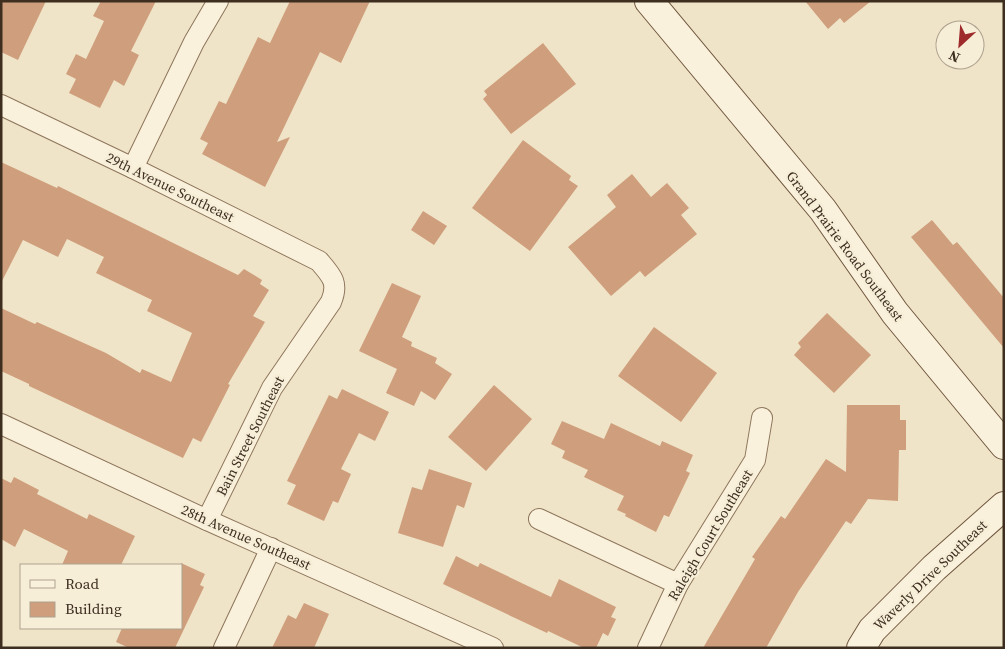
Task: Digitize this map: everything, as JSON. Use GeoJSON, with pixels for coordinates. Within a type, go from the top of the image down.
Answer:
{"type":"FeatureCollection","features":[{"type":"Feature","properties":{"kind":"main road","name":"Grand Prairie Road Southeast"},"geometry":{"type":"LineString","coordinates":[[649,1],[822,210],[895,313],[1004,445]]}},
{"type":"Feature","properties":{"kind":"main road","name":"Waverly Drive Southeast"},"geometry":{"type":"LineString","coordinates":[[861,648],[872,630],[934,568],[1004,506]]}},
{"type":"Feature","properties":{"kind":"street"},"geometry":{"type":"LineString","coordinates":[[133,168],[194,42],[218,1]]}},
{"type":"Feature","properties":{"kind":"street","name":"29th Avenue Southeast"},"geometry":{"type":"LineString","coordinates":[[1,105],[133,168],[319,261],[332,276]]}},
{"type":"Feature","properties":{"kind":"street","name":"Bain Street Southeast"},"geometry":{"type":"LineString","coordinates":[[206,520],[272,388],[332,302],[336,291],[332,276]]}},
{"type":"Feature","properties":{"kind":"street","name":"Raleigh Court Southeast"},"geometry":{"type":"LineString","coordinates":[[648,648],[678,584],[755,460],[762,418]]}},
{"type":"Feature","properties":{"kind":"street","name":"28th Avenue Southeast"},"geometry":{"type":"LineString","coordinates":[[1,424],[206,520],[493,648]]}},
{"type":"Feature","properties":{"kind":"street"},"geometry":{"type":"LineString","coordinates":[[539,519],[678,584]]}},
{"type":"Feature","properties":{"kind":"street"},"geometry":{"type":"LineString","coordinates":[[224,648],[271,548]]}},
{"type":"Feature","properties":{"kind":"building"},"geometry":{"type":"Polygon","coordinates":[[[1,1],[46,1],[18,60],[1,52],[1,1]]]}},
{"type":"Feature","properties":{"kind":"building"},"geometry":{"type":"Polygon","coordinates":[[[101,1],[156,1],[131,51],[139,55],[124,86],[114,80],[100,108],[69,93],[76,79],[66,74],[76,54],[86,59],[104,21],[93,16],[101,1]]]}},
{"type":"Feature","properties":{"kind":"building"},"geometry":{"type":"Polygon","coordinates":[[[290,1],[370,1],[341,63],[320,52],[277,142],[290,137],[265,187],[202,154],[208,143],[200,139],[219,101],[226,104],[258,37],[270,43],[290,1]]]}},
{"type":"Feature","properties":{"kind":"building"},"geometry":{"type":"Polygon","coordinates":[[[805,1],[871,1],[844,23],[840,18],[828,29],[805,1]]]}},
{"type":"Feature","properties":{"kind":"building"},"geometry":{"type":"Polygon","coordinates":[[[543,43],[576,84],[511,134],[483,99],[487,95],[484,91],[543,43]]]}},
{"type":"Feature","properties":{"kind":"building"},"geometry":{"type":"Polygon","coordinates":[[[523,140],[571,176],[569,180],[578,186],[530,251],[472,208],[523,140]]]}},
{"type":"Feature","properties":{"kind":"building"},"geometry":{"type":"Polygon","coordinates":[[[1,162],[57,188],[58,186],[238,275],[244,269],[262,280],[260,284],[269,290],[253,316],[265,322],[228,384],[230,385],[201,442],[193,438],[183,458],[1,371],[1,308],[106,353],[140,373],[142,369],[171,382],[192,333],[147,311],[152,300],[96,273],[104,257],[67,239],[58,257],[23,240],[1,283],[1,162]]]}},
{"type":"Feature","properties":{"kind":"building"},"geometry":{"type":"Polygon","coordinates":[[[632,174],[651,197],[667,183],[689,208],[681,215],[697,234],[645,277],[640,271],[611,296],[568,247],[616,207],[607,195],[632,174]]]}},
{"type":"Feature","properties":{"kind":"building"},"geometry":{"type":"Polygon","coordinates":[[[423,211],[447,226],[434,245],[411,230],[423,211]]]}},
{"type":"Feature","properties":{"kind":"building"},"geometry":{"type":"Polygon","coordinates":[[[932,220],[953,245],[957,242],[1004,298],[1004,348],[911,237],[932,220]]]}},
{"type":"Feature","properties":{"kind":"building"},"geometry":{"type":"Polygon","coordinates":[[[392,283],[421,296],[402,337],[412,342],[411,346],[437,358],[435,363],[452,374],[435,400],[421,391],[414,406],[386,393],[397,369],[359,351],[392,283]]]}},
{"type":"Feature","properties":{"kind":"building"},"geometry":{"type":"Polygon","coordinates":[[[827,313],[871,355],[834,393],[794,355],[801,347],[798,343],[827,313]]]}},
{"type":"Feature","properties":{"kind":"building"},"geometry":{"type":"Polygon","coordinates":[[[654,327],[717,373],[681,422],[618,376],[654,327]]]}},
{"type":"Feature","properties":{"kind":"building"},"geometry":{"type":"Polygon","coordinates":[[[494,385],[532,419],[486,471],[448,437],[494,385]]]}},
{"type":"Feature","properties":{"kind":"building"},"geometry":{"type":"Polygon","coordinates":[[[342,389],[389,412],[375,441],[359,433],[341,469],[351,474],[338,503],[333,501],[324,521],[287,504],[296,485],[287,481],[329,395],[337,399],[342,389]]]}},
{"type":"Feature","properties":{"kind":"building"},"geometry":{"type":"Polygon","coordinates":[[[847,405],[900,405],[900,420],[906,420],[906,450],[899,450],[898,501],[868,499],[851,524],[846,521],[798,592],[766,648],[703,648],[755,559],[752,557],[781,516],[785,519],[826,459],[846,472],[847,405]]]}},
{"type":"Feature","properties":{"kind":"building"},"geometry":{"type":"Polygon","coordinates":[[[562,421],[604,439],[611,423],[660,446],[662,441],[693,455],[686,471],[690,473],[669,517],[664,515],[656,532],[617,510],[624,496],[584,477],[588,470],[562,458],[565,451],[551,444],[562,421]]]}},
{"type":"Feature","properties":{"kind":"building"},"geometry":{"type":"Polygon","coordinates":[[[429,469],[472,483],[464,508],[457,505],[443,547],[398,533],[412,487],[422,490],[429,469]]]}},
{"type":"Feature","properties":{"kind":"building"},"geometry":{"type":"Polygon","coordinates":[[[14,477],[39,490],[37,494],[87,519],[89,514],[135,536],[121,564],[62,564],[68,551],[24,529],[15,547],[1,539],[1,478],[11,483],[14,477]]]}},
{"type":"Feature","properties":{"kind":"building"},"geometry":{"type":"Polygon","coordinates":[[[456,556],[478,567],[480,563],[551,597],[559,579],[616,607],[611,617],[616,619],[608,636],[603,633],[596,648],[584,648],[548,631],[547,633],[443,584],[456,556]]]}},
{"type":"Feature","properties":{"kind":"building"},"geometry":{"type":"Polygon","coordinates":[[[181,564],[205,574],[200,585],[204,587],[175,648],[129,648],[116,642],[122,629],[182,629],[181,564]]]}},
{"type":"Feature","properties":{"kind":"building"},"geometry":{"type":"Polygon","coordinates":[[[304,603],[329,614],[314,648],[272,648],[288,615],[296,619],[304,603]]]}}]}
